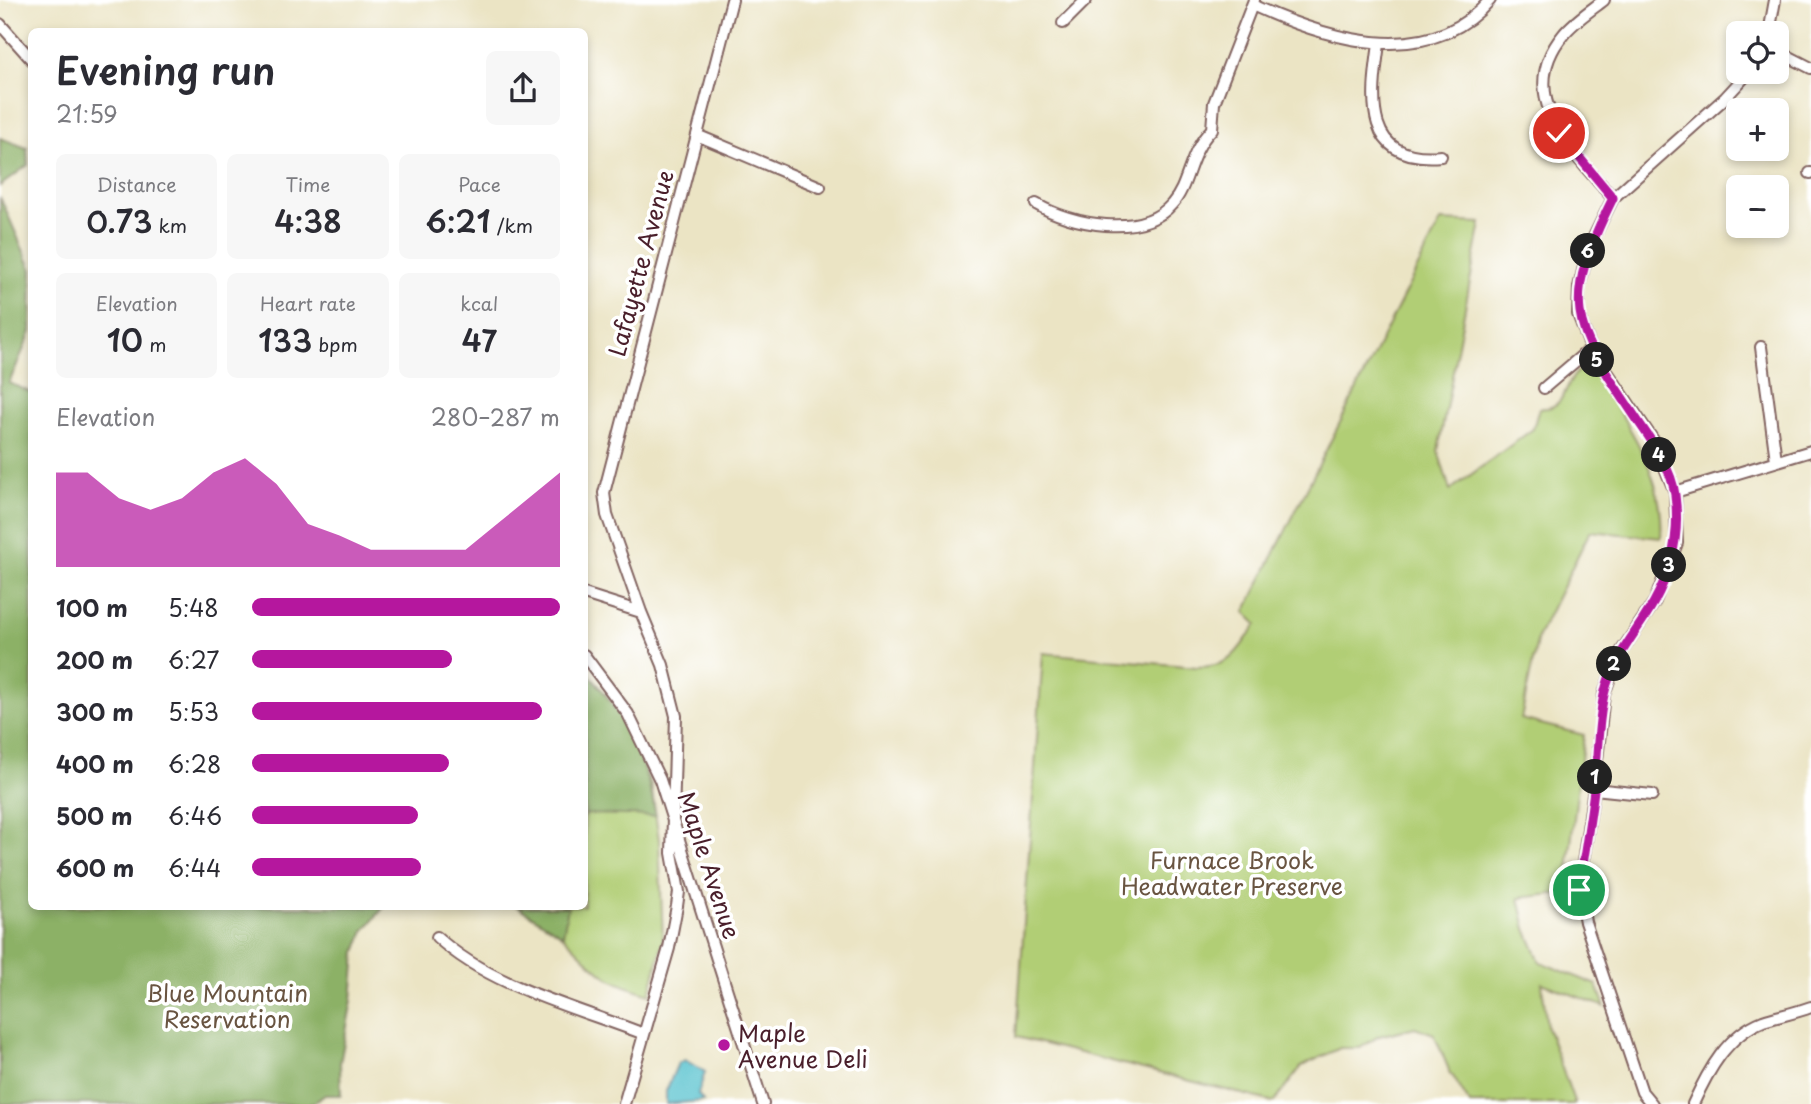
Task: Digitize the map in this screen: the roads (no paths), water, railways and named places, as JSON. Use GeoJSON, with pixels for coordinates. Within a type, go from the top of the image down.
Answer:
{"type":"FeatureCollection","features":[{"type":"Feature","properties":{"kind":"street","name":"Lafayette Avenue"},"geometry":{"type":"LineString","coordinates":[[624,1104],[675,922],[678,892],[672,853],[676,716],[663,666],[607,514],[604,493],[686,170],[699,136],[732,0]]}},
{"type":"Feature","properties":{"kind":"street"},"geometry":{"type":"LineString","coordinates":[[1063,23],[1086,0]]}},
{"type":"Feature","properties":{"kind":"street"},"geometry":{"type":"LineString","coordinates":[[1036,204],[1049,212],[1107,225],[1133,226],[1154,219],[1174,203],[1199,142],[1212,129],[1214,103],[1253,3],[1287,21],[1379,44],[1415,42],[1450,32],[1490,0]]}},
{"type":"Feature","properties":{"kind":"street"},"geometry":{"type":"LineString","coordinates":[[1604,0],[1561,37],[1549,62],[1545,84],[1551,120],[1613,198]]}},
{"type":"Feature","properties":{"kind":"street"},"geometry":{"type":"LineString","coordinates":[[1771,21],[1775,0]]}},
{"type":"Feature","properties":{"kind":"street"},"geometry":{"type":"LineString","coordinates":[[0,24],[28,56]]}},
{"type":"Feature","properties":{"kind":"street"},"geometry":{"type":"LineString","coordinates":[[1379,44],[1374,104],[1379,131],[1394,148],[1404,154],[1417,157],[1441,156]]}},
{"type":"Feature","properties":{"kind":"street"},"geometry":{"type":"LineString","coordinates":[[1789,57],[1811,68]]}},
{"type":"Feature","properties":{"kind":"street"},"geometry":{"type":"LineString","coordinates":[[1652,1104],[1642,1092],[1585,922],[1579,890],[1594,789],[1604,694],[1617,658],[1655,601],[1677,544],[1675,492],[1654,443],[1591,348],[1578,314],[1579,286],[1589,247],[1613,198],[1738,84]]}},
{"type":"Feature","properties":{"kind":"street"},"geometry":{"type":"LineString","coordinates":[[699,136],[820,187]]}},
{"type":"Feature","properties":{"kind":"street"},"geometry":{"type":"LineString","coordinates":[[1761,347],[1776,460]]}},
{"type":"Feature","properties":{"kind":"street"},"geometry":{"type":"LineString","coordinates":[[1544,388],[1565,373],[1591,348]]}},
{"type":"Feature","properties":{"kind":"street"},"geometry":{"type":"LineString","coordinates":[[1675,492],[1811,451]]}},
{"type":"Feature","properties":{"kind":"street"},"geometry":{"type":"LineString","coordinates":[[588,595],[641,612]]}},
{"type":"Feature","properties":{"kind":"street","name":"Maple Avenue"},"geometry":{"type":"LineString","coordinates":[[588,660],[628,714],[650,757],[674,821],[763,1104]]}},
{"type":"Feature","properties":{"kind":"street"},"geometry":{"type":"LineString","coordinates":[[1594,789],[1652,795]]}},
{"type":"Feature","properties":{"kind":"street"},"geometry":{"type":"LineString","coordinates":[[437,937],[455,954],[491,974],[644,1034]]}},
{"type":"Feature","properties":{"kind":"street"},"geometry":{"type":"LineString","coordinates":[[1693,1104],[1710,1068],[1728,1046],[1762,1022],[1811,1007]]}},
{"type":"Feature","properties":{"kind":"water"},"geometry":{"type":"Polygon","coordinates":[[[685,1060],[705,1072],[698,1094],[703,1101],[666,1104],[666,1091],[678,1063],[685,1060]]]}},
{"type":"Feature","properties":{"kind":"place","name":"Maple Avenue Deli"},"geometry":{"type":"Point","coordinates":[724,1045]}},
{"type":"Feature","properties":{"kind":"park label","name":"Furnace Brook Headwater Preserve"},"geometry":{"type":"Point","coordinates":[1232,872]}},
{"type":"Feature","properties":{"kind":"park label","name":"Blue Mountain Reservation"},"geometry":{"type":"Point","coordinates":[227,1005]}}]}
